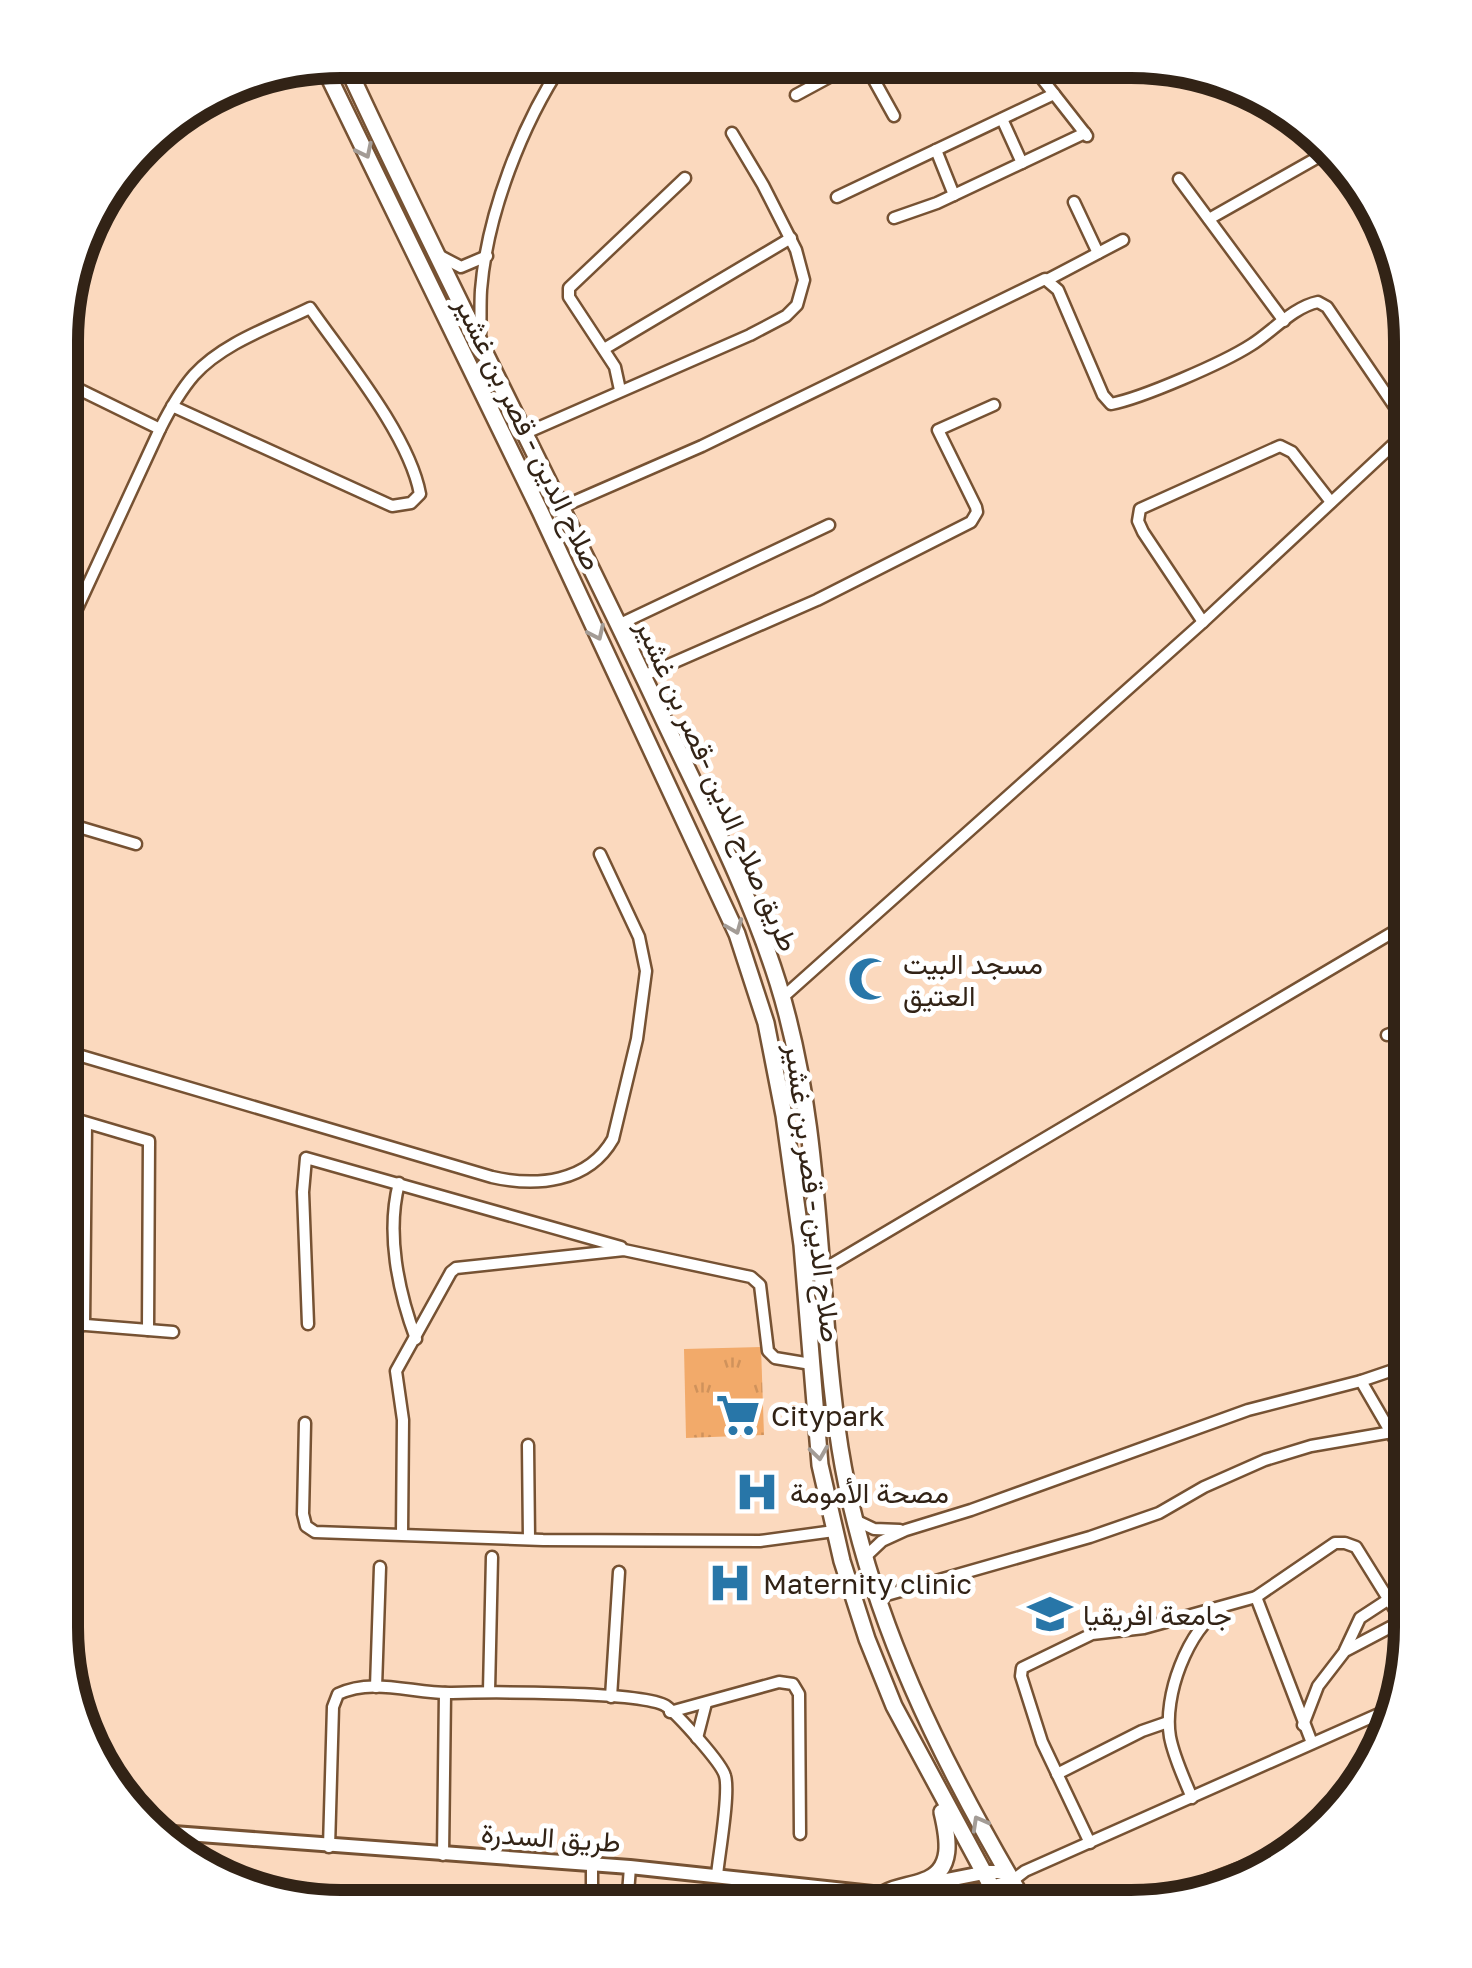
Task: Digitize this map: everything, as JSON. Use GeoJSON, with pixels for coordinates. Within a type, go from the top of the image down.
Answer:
{"type":"FeatureCollection","features":[{"type":"Feature","properties":{"kind":"highway","name":"صلاح الدين - قصر بن غشير"},"geometry":{"type":"LineString","coordinates":[[329,78],[720,890],[748,963],[766,1023],[790,1154],[802,1245],[820,1465],[834,1531],[880,1673],[991,1890]]}},
{"type":"Feature","properties":{"kind":"highway","name":"طريق صلاح الدين -قصر بن غشير"},"geometry":{"type":"LineString","coordinates":[[353,78],[480,336],[748,902],[782,998],[803,1094],[836,1414],[864,1558],[926,1723],[1021,1890]]}},
{"type":"Feature","properties":{"kind":"highway"},"geometry":{"type":"LineString","coordinates":[[632,706],[652,697]]}},
{"type":"Feature","properties":{"kind":"highway"},"geometry":{"type":"LineString","coordinates":[[894,1890],[928,1879],[942,1866],[948,1842],[939,1794]]}},
{"type":"Feature","properties":{"kind":"main road","name":"طريق السدرة"},"geometry":{"type":"LineString","coordinates":[[179,1834],[630,1866],[857,1890]]}},
{"type":"Feature","properties":{"kind":"main road"},"geometry":{"type":"LineString","coordinates":[[900,1890],[982,1873],[1015,1875]]}},
{"type":"Feature","properties":{"kind":"main road","name":"طريق السدرة"},"geometry":{"type":"LineString","coordinates":[[991,1890],[1015,1875]]}},
{"type":"Feature","properties":{"kind":"street"},"geometry":{"type":"LineString","coordinates":[[480,336],[481,289],[519,142],[554,78]]}},
{"type":"Feature","properties":{"kind":"street"},"geometry":{"type":"LineString","coordinates":[[796,94],[828,78]]}},
{"type":"Feature","properties":{"kind":"street"},"geometry":{"type":"LineString","coordinates":[[871,78],[894,116]]}},
{"type":"Feature","properties":{"kind":"street"},"geometry":{"type":"LineString","coordinates":[[894,218],[1086,135],[1042,78]]}},
{"type":"Feature","properties":{"kind":"street"},"geometry":{"type":"LineString","coordinates":[[838,196],[1054,94]]}},
{"type":"Feature","properties":{"kind":"street"},"geometry":{"type":"LineString","coordinates":[[1002,118],[1022,163]]}},
{"type":"Feature","properties":{"kind":"street"},"geometry":{"type":"LineString","coordinates":[[526,434],[750,334],[793,310],[800,301],[804,280],[791,238],[732,133]]}},
{"type":"Feature","properties":{"kind":"street"},"geometry":{"type":"LineString","coordinates":[[936,150],[954,195]]}},
{"type":"Feature","properties":{"kind":"street"},"geometry":{"type":"LineString","coordinates":[[1209,219],[1319,157]]}},
{"type":"Feature","properties":{"kind":"street"},"geometry":{"type":"LineString","coordinates":[[620,390],[620,376],[569,298],[569,288],[685,178]]}},
{"type":"Feature","properties":{"kind":"street"},"geometry":{"type":"LineString","coordinates":[[1179,179],[1284,321]]}},
{"type":"Feature","properties":{"kind":"street"},"geometry":{"type":"LineString","coordinates":[[1074,202],[1098,253]]}},
{"type":"Feature","properties":{"kind":"street"},"geometry":{"type":"LineString","coordinates":[[604,350],[791,238]]}},
{"type":"Feature","properties":{"kind":"street"},"geometry":{"type":"LineString","coordinates":[[562,507],[702,446],[1123,240]]}},
{"type":"Feature","properties":{"kind":"street"},"geometry":{"type":"LineString","coordinates":[[438,254],[461,267],[488,255]]}},
{"type":"Feature","properties":{"kind":"street"},"geometry":{"type":"LineString","coordinates":[[1049,279],[1058,290],[1103,395],[1111,404],[1210,366],[1250,346],[1312,302],[1328,307],[1394,403]]}},
{"type":"Feature","properties":{"kind":"street"},"geometry":{"type":"LineString","coordinates":[[78,606],[160,429],[172,406],[194,374],[228,348],[310,308],[399,441],[420,494],[411,502],[392,506],[172,406]]}},
{"type":"Feature","properties":{"kind":"street"},"geometry":{"type":"LineString","coordinates":[[78,389],[160,429]]}},
{"type":"Feature","properties":{"kind":"street"},"geometry":{"type":"LineString","coordinates":[[643,676],[817,600],[971,522],[976,506],[938,430],[994,405]]}},
{"type":"Feature","properties":{"kind":"street"},"geometry":{"type":"LineString","coordinates":[[782,998],[1394,445]]}},
{"type":"Feature","properties":{"kind":"street"},"geometry":{"type":"LineString","coordinates":[[1202,622],[1142,532],[1138,521],[1140,509],[1280,446],[1292,452],[1332,502]]}},
{"type":"Feature","properties":{"kind":"street"},"geometry":{"type":"LineString","coordinates":[[618,624],[829,525]]}},
{"type":"Feature","properties":{"kind":"street"},"geometry":{"type":"LineString","coordinates":[[78,827],[136,844]]}},
{"type":"Feature","properties":{"kind":"street"},"geometry":{"type":"LineString","coordinates":[[78,1055],[492,1177],[527,1182],[572,1176],[600,1158],[613,1139],[645,997],[643,947],[600,854]]}},
{"type":"Feature","properties":{"kind":"street"},"geometry":{"type":"LineString","coordinates":[[824,1269],[1394,932]]}},
{"type":"Feature","properties":{"kind":"street"},"geometry":{"type":"LineString","coordinates":[[1387,1035],[1394,1032]]}},
{"type":"Feature","properties":{"kind":"street"},"geometry":{"type":"LineString","coordinates":[[78,1120],[149,1142],[148,1330]]}},
{"type":"Feature","properties":{"kind":"street"},"geometry":{"type":"LineString","coordinates":[[84,1325],[86,1123]]}},
{"type":"Feature","properties":{"kind":"street"},"geometry":{"type":"LineString","coordinates":[[308,1324],[304,1160],[313,1158],[631,1250],[758,1281],[768,1351],[775,1358],[811,1364]]}},
{"type":"Feature","properties":{"kind":"street"},"geometry":{"type":"LineString","coordinates":[[399,1183],[394,1209],[395,1242],[404,1305],[416,1339]]}},
{"type":"Feature","properties":{"kind":"street"},"geometry":{"type":"LineString","coordinates":[[402,1534],[403,1420],[396,1371],[450,1272],[462,1266],[631,1250]]}},
{"type":"Feature","properties":{"kind":"street"},"geometry":{"type":"LineString","coordinates":[[78,1324],[173,1332]]}},
{"type":"Feature","properties":{"kind":"street"},"geometry":{"type":"LineString","coordinates":[[864,1558],[882,1540],[906,1530],[1248,1410],[1394,1370]]}},
{"type":"Feature","properties":{"kind":"street"},"geometry":{"type":"LineString","coordinates":[[1362,1381],[1394,1435]]}},
{"type":"Feature","properties":{"kind":"street"},"geometry":{"type":"LineString","coordinates":[[305,1423],[303,1514],[306,1526],[315,1532],[529,1540],[772,1541],[834,1531]]}},
{"type":"Feature","properties":{"kind":"street"},"geometry":{"type":"LineString","coordinates":[[876,1598],[1090,1537],[1159,1513],[1204,1486],[1265,1460],[1312,1446],[1392,1432]]}},
{"type":"Feature","properties":{"kind":"street"},"geometry":{"type":"LineString","coordinates":[[528,1444],[529,1540]]}},
{"type":"Feature","properties":{"kind":"street"},"geometry":{"type":"LineString","coordinates":[[855,1520],[874,1529],[906,1530]]}},
{"type":"Feature","properties":{"kind":"street"},"geometry":{"type":"LineString","coordinates":[[1192,1798],[1170,1739],[1168,1722],[1188,1650],[1214,1614],[1256,1596],[1335,1543],[1345,1542],[1356,1547],[1394,1605]]}},
{"type":"Feature","properties":{"kind":"street"},"geometry":{"type":"LineString","coordinates":[[489,1691],[492,1557]]}},
{"type":"Feature","properties":{"kind":"street"},"geometry":{"type":"LineString","coordinates":[[376,1686],[380,1567]]}},
{"type":"Feature","properties":{"kind":"street"},"geometry":{"type":"LineString","coordinates":[[611,1698],[619,1572]]}},
{"type":"Feature","properties":{"kind":"street"},"geometry":{"type":"LineString","coordinates":[[1256,1596],[1312,1743]]}},
{"type":"Feature","properties":{"kind":"street"},"geometry":{"type":"LineString","coordinates":[[1302,1725],[1318,1686],[1345,1651],[1360,1618],[1389,1600]]}},
{"type":"Feature","properties":{"kind":"street"},"geometry":{"type":"LineString","coordinates":[[1090,1843],[1042,1742],[1022,1668],[1092,1634],[1144,1628],[1212,1607],[1223,1608]]}},
{"type":"Feature","properties":{"kind":"street"},"geometry":{"type":"LineString","coordinates":[[1345,1651],[1394,1626]]}},
{"type":"Feature","properties":{"kind":"street"},"geometry":{"type":"LineString","coordinates":[[670,1712],[779,1682],[793,1684],[799,1694],[800,1834]]}},
{"type":"Feature","properties":{"kind":"street"},"geometry":{"type":"LineString","coordinates":[[329,1847],[332,1708],[338,1694],[376,1686],[445,1693],[489,1691],[611,1698],[666,1706],[716,1761],[726,1778],[717,1875]]}},
{"type":"Feature","properties":{"kind":"street"},"geometry":{"type":"LineString","coordinates":[[444,1855],[445,1693]]}},
{"type":"Feature","properties":{"kind":"street"},"geometry":{"type":"LineString","coordinates":[[697,1738],[706,1703]]}},
{"type":"Feature","properties":{"kind":"street"},"geometry":{"type":"LineString","coordinates":[[1015,1875],[1381,1713]]}},
{"type":"Feature","properties":{"kind":"street"},"geometry":{"type":"LineString","coordinates":[[1057,1774],[1168,1722]]}},
{"type":"Feature","properties":{"kind":"street"},"geometry":{"type":"LineString","coordinates":[[592,1864],[592,1890]]}},
{"type":"Feature","properties":{"kind":"street"},"geometry":{"type":"LineString","coordinates":[[629,1890],[630,1866]]}},
{"type":"Feature","properties":{"kind":"green space"},"geometry":{"type":"Polygon","coordinates":[[[761,1347],[764,1435],[686,1438],[684,1349],[761,1347]]]}},
{"type":"Feature","properties":{"kind":"place","name":"مسجد البيت العتيق"},"geometry":{"type":"Point","coordinates":[870,979]}},
{"type":"Feature","properties":{"kind":"place","name":"Citypark"},"geometry":{"type":"Point","coordinates":[738,1415]}},
{"type":"Feature","properties":{"kind":"place","name":"مصحة الأمومة"},"geometry":{"type":"Point","coordinates":[757,1492]}},
{"type":"Feature","properties":{"kind":"place","name":"Maternity clinic"},"geometry":{"type":"Point","coordinates":[730,1583]}},
{"type":"Feature","properties":{"kind":"place","name":"جامعة افريقيا"},"geometry":{"type":"Point","coordinates":[1050,1614]}}]}
